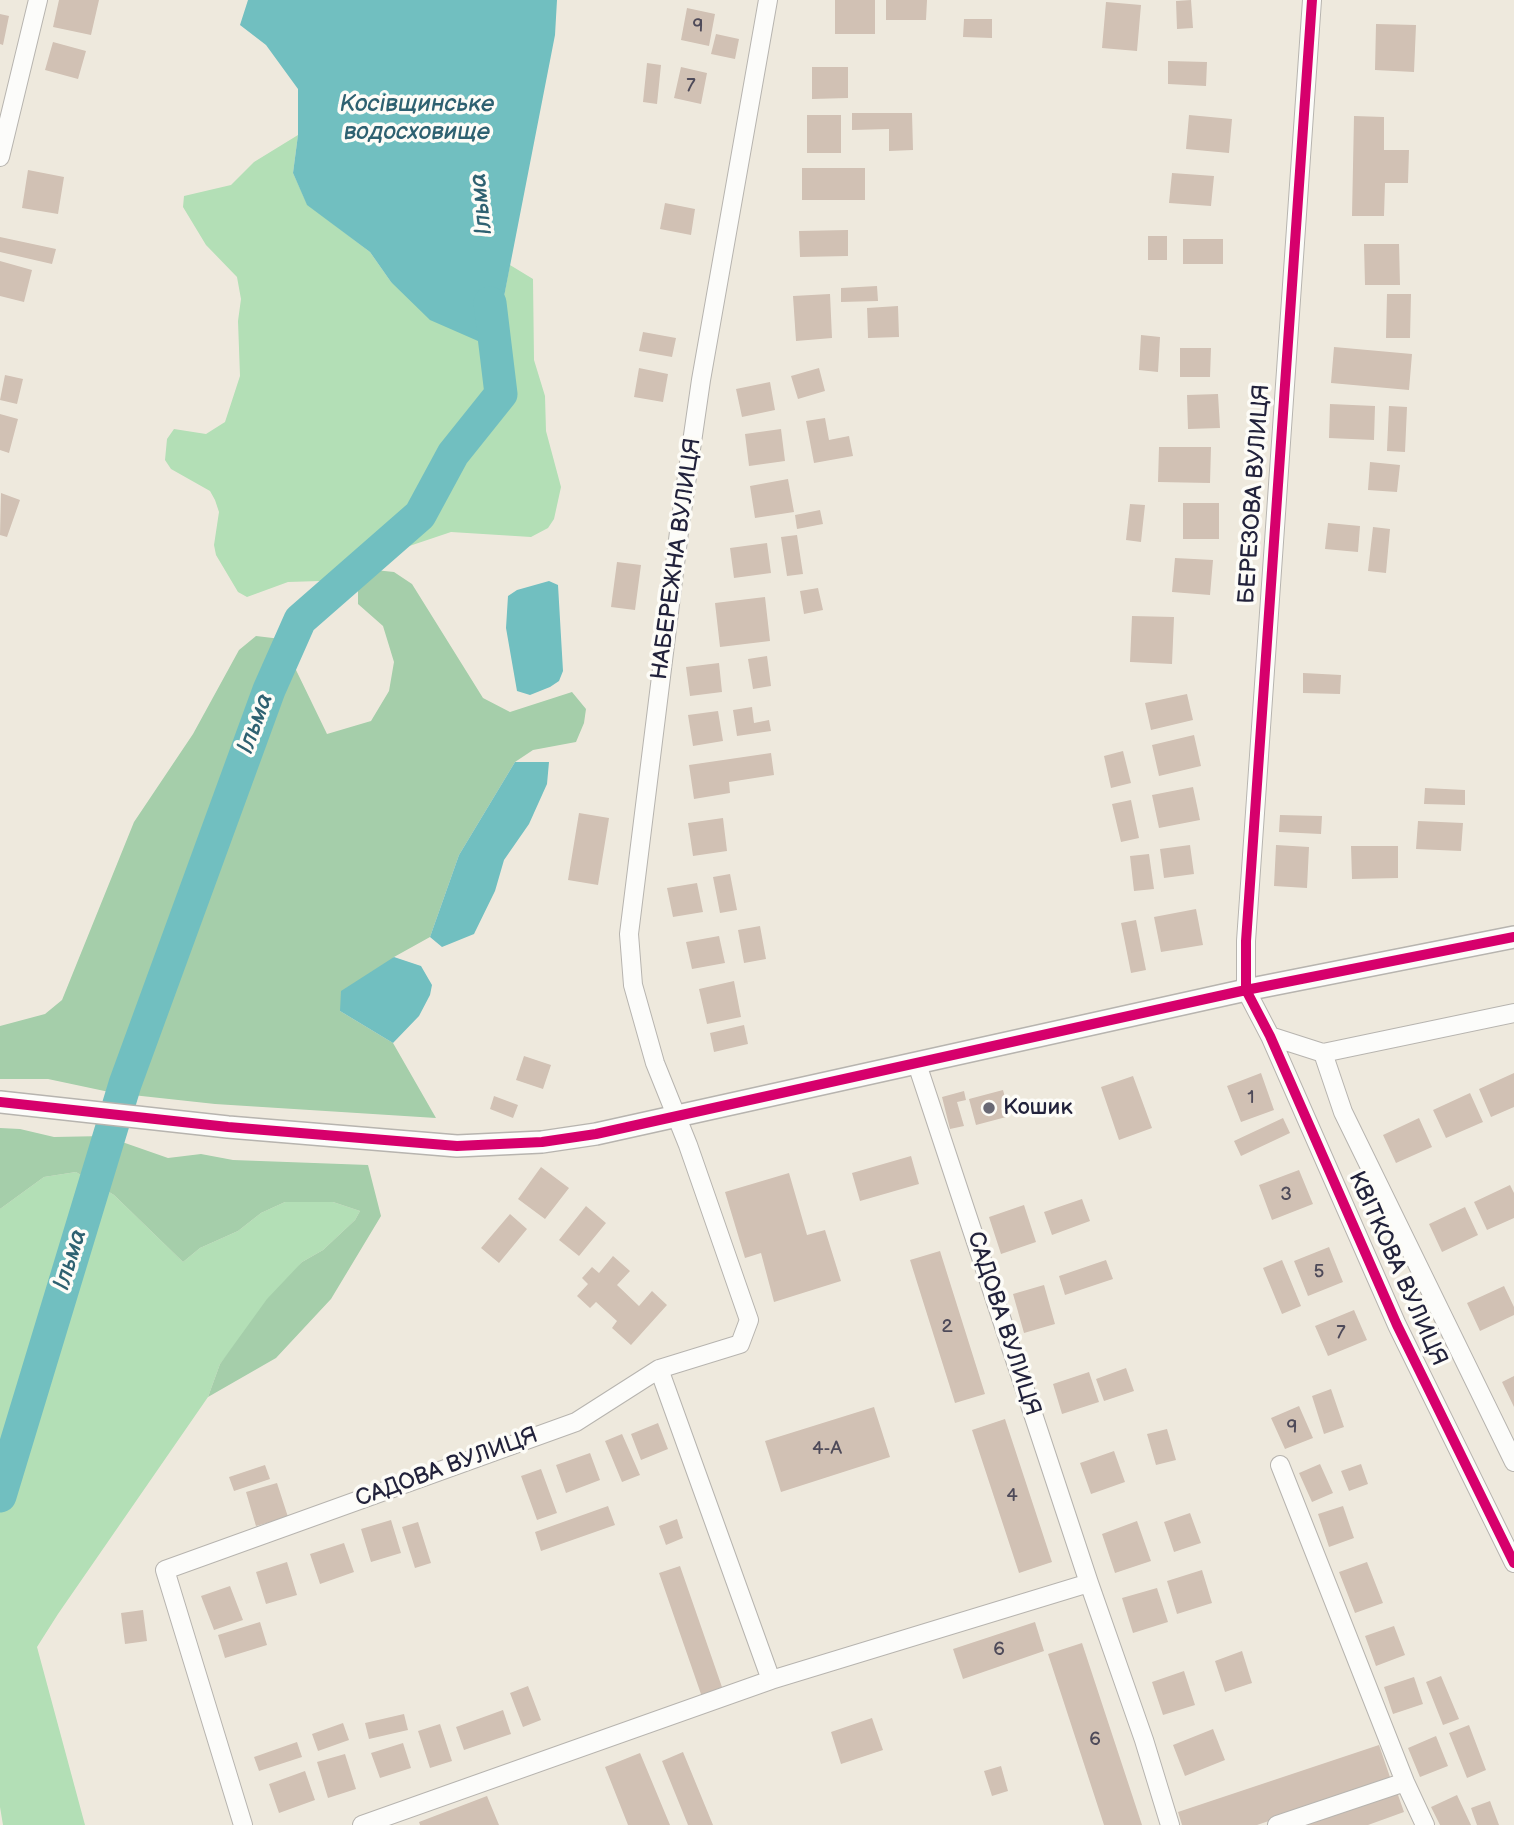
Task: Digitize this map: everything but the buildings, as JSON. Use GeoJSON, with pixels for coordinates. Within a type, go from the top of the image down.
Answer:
{"type":"FeatureCollection","features":[{"type":"Feature","properties":{"kind":"street"},"geometry":{"type":"LineString","coordinates":[[0,157],[38,0]]}},
{"type":"Feature","properties":{"kind":"street","name":"НАБЕРЕЖНА ВУЛИЦЯ"},"geometry":{"type":"LineString","coordinates":[[659,1369],[740,1344],[749,1320],[655,1063],[633,985],[629,934],[699,394],[768,0]]}},
{"type":"Feature","properties":{"kind":"street","name":"БЕРЕЗОВА ВУЛИЦЯ"},"geometry":{"type":"LineString","coordinates":[[1247,990],[1246,941],[1312,0]]}},
{"type":"Feature","properties":{"kind":"street"},"geometry":{"type":"LineString","coordinates":[[0,1102],[228,1128],[457,1146],[542,1142],[596,1134],[1247,990],[1514,937]]}},
{"type":"Feature","properties":{"kind":"street","name":"КВІТКОВА ВУЛИЦЯ"},"geometry":{"type":"LineString","coordinates":[[1247,990],[1397,1325],[1514,1563]]}},
{"type":"Feature","properties":{"kind":"street"},"geometry":{"type":"LineString","coordinates":[[1269,1036],[1323,1053],[1514,1013]]}},
{"type":"Feature","properties":{"kind":"street"},"geometry":{"type":"LineString","coordinates":[[1323,1053],[1343,1112],[1514,1462]]}},
{"type":"Feature","properties":{"kind":"street","name":"САДОВА ВУЛИЦЯ"},"geometry":{"type":"LineString","coordinates":[[917,1064],[1089,1583],[1144,1740],[1170,1825]]}},
{"type":"Feature","properties":{"kind":"street"},"geometry":{"type":"LineString","coordinates":[[659,1369],[771,1681]]}},
{"type":"Feature","properties":{"kind":"street","name":"САДОВА ВУЛИЦЯ"},"geometry":{"type":"LineString","coordinates":[[243,1825],[165,1570],[576,1422],[659,1369]]}},
{"type":"Feature","properties":{"kind":"street"},"geometry":{"type":"LineString","coordinates":[[1280,1465],[1424,1825]]}},
{"type":"Feature","properties":{"kind":"street"},"geometry":{"type":"LineString","coordinates":[[363,1825],[771,1681],[1089,1583]]}},
{"type":"Feature","properties":{"kind":"street"},"geometry":{"type":"LineString","coordinates":[[1277,1825],[1405,1782]]}},
{"type":"Feature","properties":{"kind":"green space"},"geometry":{"type":"Polygon","coordinates":[[[298,135],[293,173],[307,204],[370,252],[391,282],[494,348],[510,265],[533,279],[534,360],[545,396],[546,431],[561,487],[554,519],[548,528],[531,537],[451,532],[338,570],[320,581],[288,582],[247,597],[238,592],[216,555],[214,545],[219,512],[215,500],[210,491],[171,469],[165,460],[167,439],[174,429],[206,434],[225,422],[240,376],[238,321],[241,299],[237,277],[206,245],[183,207],[184,196],[231,185],[254,162],[298,135]]]}},
{"type":"Feature","properties":{"kind":"green space"},"geometry":{"type":"Polygon","coordinates":[[[375,570],[394,572],[412,584],[483,698],[510,712],[572,692],[586,709],[584,723],[576,742],[533,750],[515,762],[459,855],[430,937],[394,957],[340,1011],[393,1043],[436,1118],[215,1104],[114,1093],[48,1079],[0,1079],[0,1026],[45,1014],[62,1000],[134,822],[193,734],[239,650],[256,636],[281,639],[327,734],[371,721],[389,691],[394,662],[383,626],[358,604],[358,581],[375,570]]]}},
{"type":"Feature","properties":{"kind":"green space"},"geometry":{"type":"Polygon","coordinates":[[[0,1128],[20,1129],[54,1137],[105,1136],[168,1158],[201,1154],[233,1160],[368,1165],[381,1216],[331,1299],[276,1358],[208,1397],[220,1364],[267,1299],[302,1262],[323,1250],[355,1220],[360,1211],[333,1202],[285,1202],[261,1213],[238,1231],[200,1248],[183,1262],[114,1195],[76,1172],[44,1177],[0,1209],[0,1128]]]}},
{"type":"Feature","properties":{"kind":"green space"},"geometry":{"type":"Polygon","coordinates":[[[76,1172],[114,1195],[183,1262],[200,1248],[238,1231],[261,1213],[285,1202],[333,1202],[360,1211],[355,1220],[323,1250],[302,1262],[220,1364],[208,1397],[37,1647],[85,1825],[3,1825],[0,1807],[0,1209],[44,1177],[76,1172]]]}},
{"type":"Feature","properties":{"kind":"water","name":"Косівщинське водосховище"},"geometry":{"type":"Polygon","coordinates":[[[248,0],[557,0],[555,35],[494,348],[430,320],[391,282],[370,252],[307,205],[293,173],[298,135],[298,89],[266,45],[240,25],[248,0]]]}},
{"type":"Feature","properties":{"kind":"water"},"geometry":{"type":"Polygon","coordinates":[[[549,581],[558,585],[563,671],[559,681],[530,695],[517,691],[506,628],[508,596],[517,590],[549,581]]]}},
{"type":"Feature","properties":{"kind":"water"},"geometry":{"type":"Polygon","coordinates":[[[515,762],[549,762],[547,784],[529,824],[504,860],[495,891],[474,934],[442,947],[430,937],[459,855],[515,762]]]}},
{"type":"Feature","properties":{"kind":"water"},"geometry":{"type":"Polygon","coordinates":[[[394,957],[421,966],[432,985],[419,1016],[393,1043],[340,1011],[341,991],[394,957]]]}},
{"type":"Feature","properties":{"kind":"waterway","name":"Ільма"},"geometry":{"type":"LineString","coordinates":[[0,1496],[125,1084],[269,690],[300,620],[420,515],[453,454],[501,394],[490,303]]}},
{"type":"Feature","properties":{"kind":"cycle path"},"geometry":{"type":"LineString","coordinates":[[1312,0],[1246,941],[1246,990],[1270,1036],[1397,1325],[1514,1563]]}},
{"type":"Feature","properties":{"kind":"cycle path"},"geometry":{"type":"LineString","coordinates":[[0,1102],[228,1127],[457,1146],[542,1142],[596,1134],[1246,990],[1514,937]]}},
{"type":"Feature","properties":{"kind":"place","name":"Кошик"},"geometry":{"type":"Point","coordinates":[989,1108]}}]}
